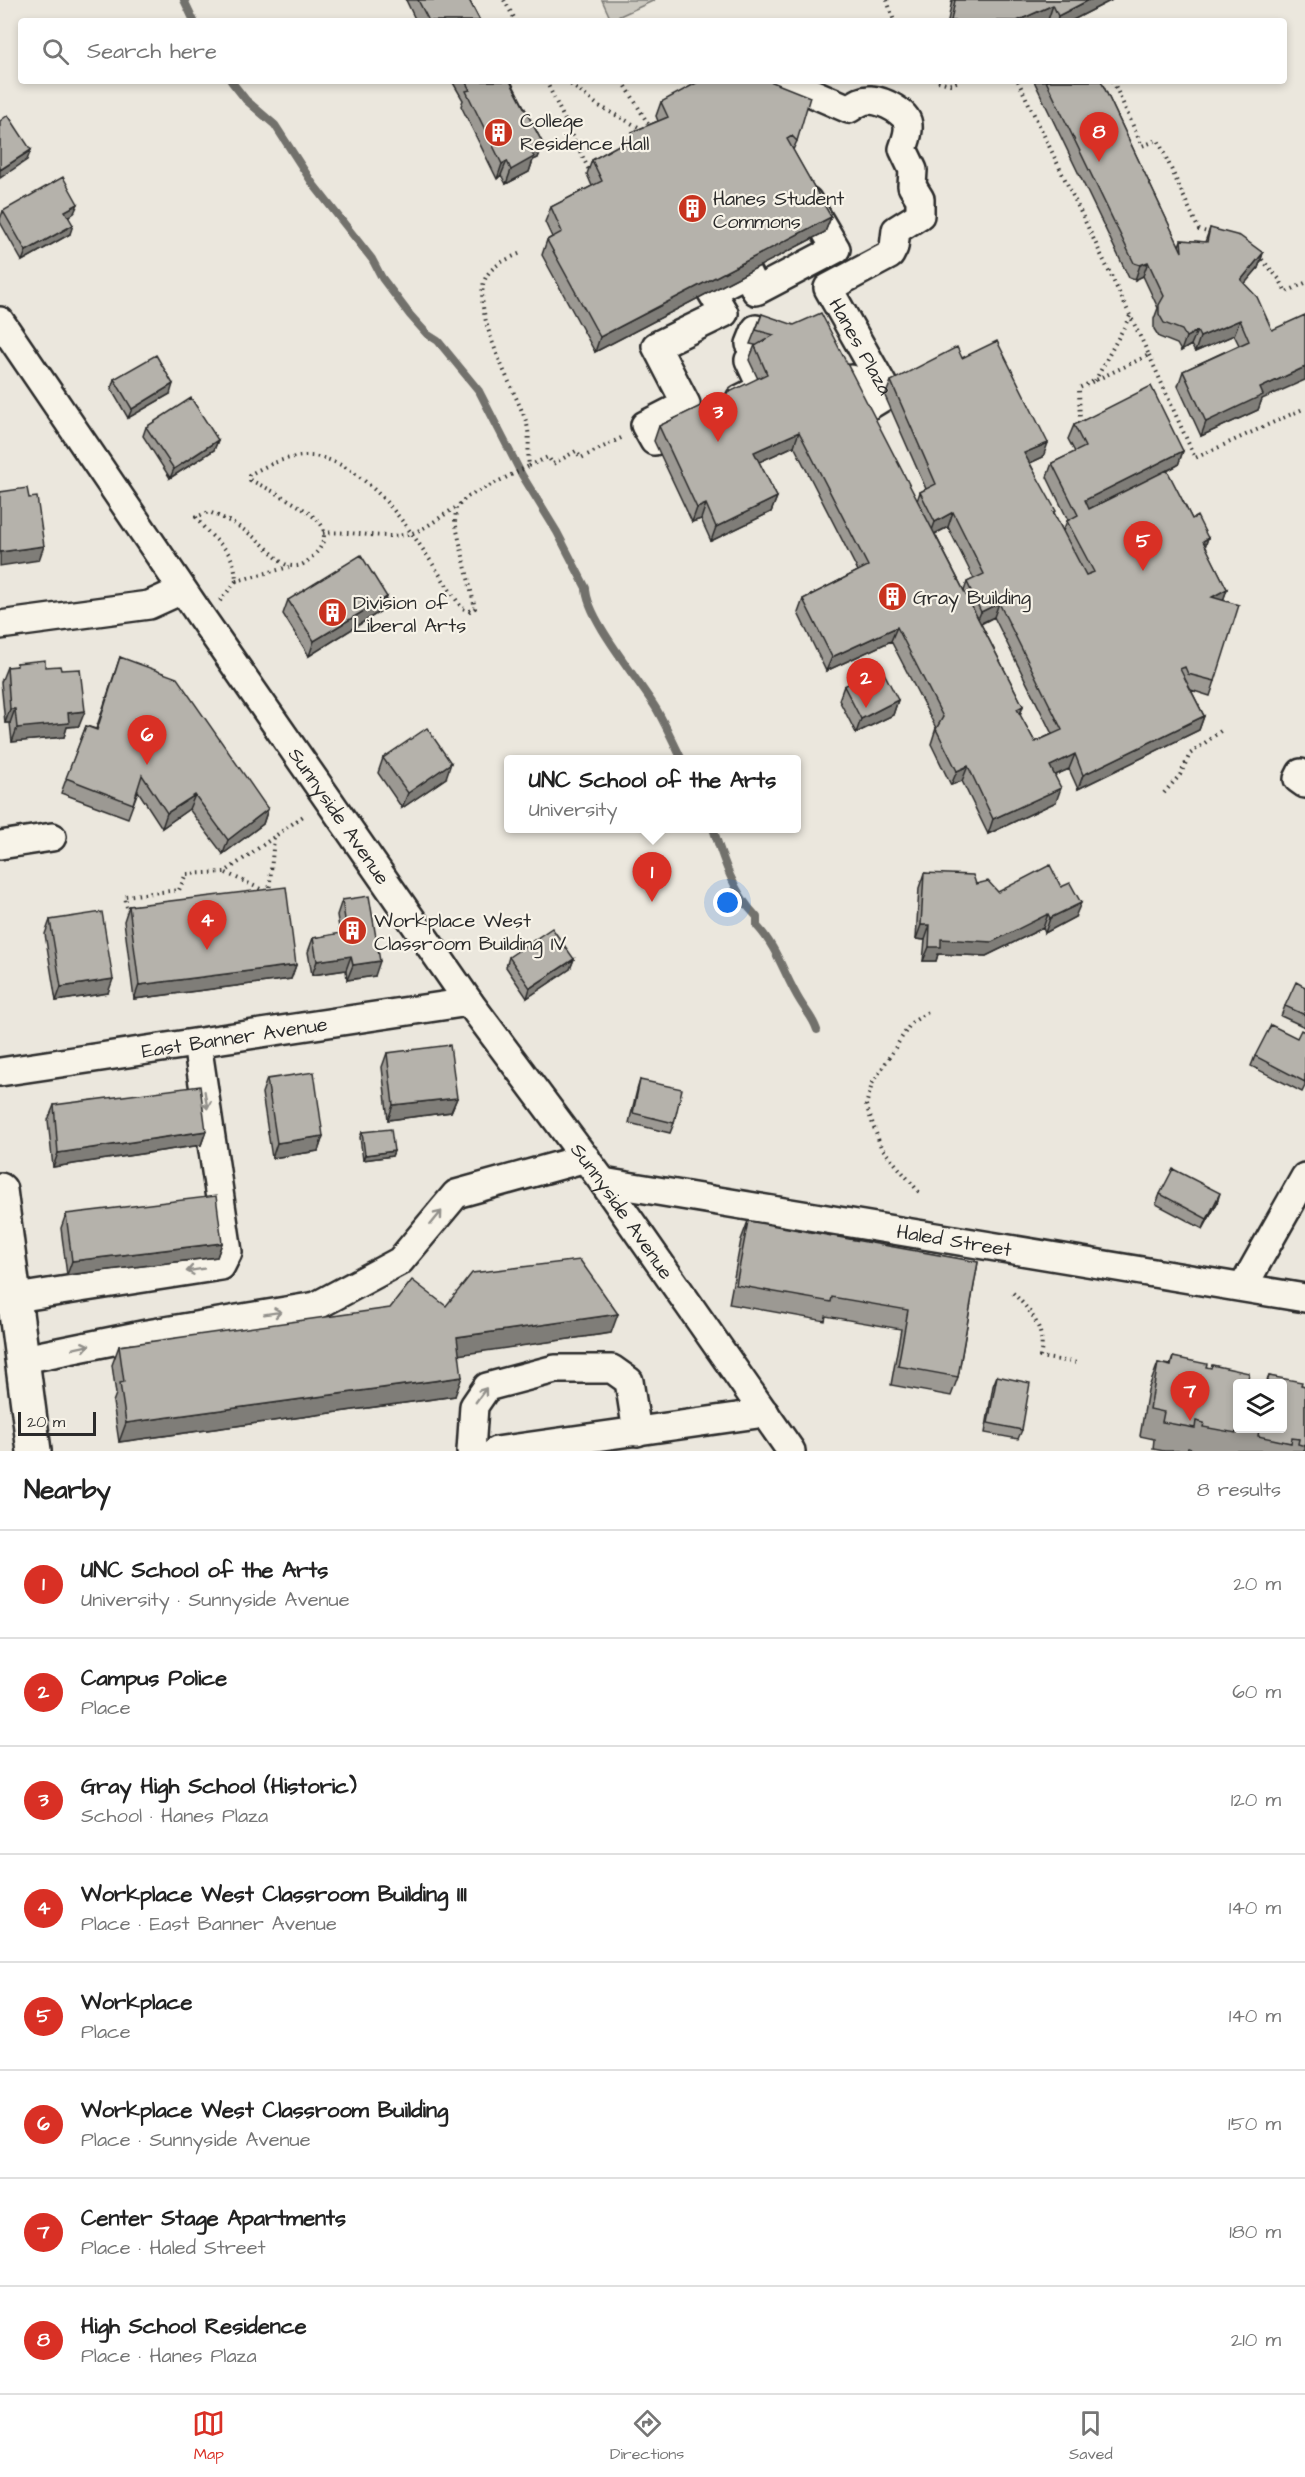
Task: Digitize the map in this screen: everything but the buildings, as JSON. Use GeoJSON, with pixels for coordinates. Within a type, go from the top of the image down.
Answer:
{"type":"FeatureCollection","features":[{"type":"Feature","properties":{"kind":"main road"},"geometry":{"type":"LineString","coordinates":[[0,1190],[24,1359],[34,1451]]}},
{"type":"Feature","properties":{"kind":"street"},"geometry":{"type":"LineString","coordinates":[[745,84],[747,88],[805,111],[801,122]]}},
{"type":"Feature","properties":{"kind":"street","name":"Hanes Plaza"},"geometry":{"type":"LineString","coordinates":[[764,84],[792,95],[796,86],[849,109],[863,100],[871,100],[900,112],[906,118],[909,126],[903,149],[913,171],[912,186],[920,199],[920,215],[896,230],[890,255],[828,288],[888,394],[865,408],[824,325]]}},
{"type":"Feature","properties":{"kind":"street"},"geometry":{"type":"LineString","coordinates":[[798,183],[836,249],[756,291],[747,273],[711,291],[724,313],[656,346],[686,404],[645,425],[654,441],[762,388],[749,360],[769,349],[750,344],[756,329],[789,340],[798,336]]}},
{"type":"Feature","properties":{"kind":"street","name":"Sunnyside Avenue"},"geometry":{"type":"LineString","coordinates":[[0,321],[182,590],[469,1002],[586,1158],[791,1451]]}},
{"type":"Feature","properties":{"kind":"street"},"geometry":{"type":"LineString","coordinates":[[0,625],[149,605],[182,590]]}},
{"type":"Feature","properties":{"kind":"street"},"geometry":{"type":"LineString","coordinates":[[0,845],[52,837]]}},
{"type":"Feature","properties":{"kind":"street","name":"East Banner Avenue"},"geometry":{"type":"LineString","coordinates":[[0,1072],[469,1002]]}},
{"type":"Feature","properties":{"kind":"street"},"geometry":{"type":"LineString","coordinates":[[16,1298],[221,1266],[228,1252],[197,1042]]}},
{"type":"Feature","properties":{"kind":"street"},"geometry":{"type":"LineString","coordinates":[[24,1359],[147,1334],[316,1306],[400,1261],[456,1194],[586,1158]]}},
{"type":"Feature","properties":{"kind":"street"},"geometry":{"type":"LineString","coordinates":[[1243,1287],[1305,1177]]}},
{"type":"Feature","properties":{"kind":"street","name":"Haled Street"},"geometry":{"type":"LineString","coordinates":[[603,1182],[1305,1299]]}},
{"type":"Feature","properties":{"kind":"street"},"geometry":{"type":"LineString","coordinates":[[471,1451],[474,1406],[487,1387],[555,1369],[612,1369],[629,1381],[637,1432]]}},
{"type":"Feature","properties":{"kind":"street"},"geometry":{"type":"LineString","coordinates":[[496,1451],[765,1413]]}},
{"type":"Feature","properties":{"kind":"path"},"geometry":{"type":"LineString","coordinates":[[504,0],[514,18]]}},
{"type":"Feature","properties":{"kind":"path"},"geometry":{"type":"LineString","coordinates":[[887,0],[893,18]]}},
{"type":"Feature","properties":{"kind":"path"},"geometry":{"type":"LineString","coordinates":[[547,84],[591,172]]}},
{"type":"Feature","properties":{"kind":"path"},"geometry":{"type":"LineString","coordinates":[[570,84],[598,106],[654,134],[625,84]]}},
{"type":"Feature","properties":{"kind":"path"},"geometry":{"type":"LineString","coordinates":[[1019,84],[1196,458],[1305,408]]}},
{"type":"Feature","properties":{"kind":"path"},"geometry":{"type":"LineString","coordinates":[[1114,84],[1142,146],[1158,140],[1199,230],[1216,233]]}},
{"type":"Feature","properties":{"kind":"path"},"geometry":{"type":"LineString","coordinates":[[1251,250],[1263,258],[1286,292],[1305,283]]}},
{"type":"Feature","properties":{"kind":"path"},"geometry":{"type":"LineString","coordinates":[[523,252],[498,264],[486,276],[483,299],[490,331],[526,420],[530,444],[529,466]]}},
{"type":"Feature","properties":{"kind":"path"},"geometry":{"type":"LineString","coordinates":[[1095,381],[1130,315]]}},
{"type":"Feature","properties":{"kind":"path"},"geometry":{"type":"LineString","coordinates":[[1080,433],[1079,388],[1149,355]]}},
{"type":"Feature","properties":{"kind":"path"},"geometry":{"type":"LineString","coordinates":[[323,533],[343,531],[368,535],[410,534],[456,508],[466,497],[548,457],[553,464],[576,452],[581,458],[645,425]]}},
{"type":"Feature","properties":{"kind":"path"},"geometry":{"type":"LineString","coordinates":[[236,581],[303,565],[319,550],[323,533],[323,528],[316,519],[250,480],[249,475],[291,458],[324,458],[362,478],[375,490],[410,534],[462,608],[470,611],[475,608],[455,522],[456,508]]}},
{"type":"Feature","properties":{"kind":"path"},"geometry":{"type":"LineString","coordinates":[[200,615],[226,596],[236,581],[234,561],[229,551],[196,517],[202,513],[208,512],[242,526],[283,564],[292,566]]}},
{"type":"Feature","properties":{"kind":"path"},"geometry":{"type":"LineString","coordinates":[[1164,793],[1180,775],[1190,754],[1222,730]]}},
{"type":"Feature","properties":{"kind":"path"},"geometry":{"type":"LineString","coordinates":[[225,872],[306,814]]}},
{"type":"Feature","properties":{"kind":"path"},"geometry":{"type":"LineString","coordinates":[[268,902],[274,837]]}},
{"type":"Feature","properties":{"kind":"path"},"geometry":{"type":"LineString","coordinates":[[129,920],[125,896],[179,890],[186,874],[225,872],[269,892]]}},
{"type":"Feature","properties":{"kind":"path"},"geometry":{"type":"LineString","coordinates":[[919,1192],[881,1147],[866,1105],[872,1084],[911,1023],[928,1012]]}},
{"type":"Feature","properties":{"kind":"path"},"geometry":{"type":"LineString","coordinates":[[1013,1293],[1031,1311],[1037,1321],[1041,1334],[1040,1357],[1078,1363]]}},
{"type":"Feature","properties":{"kind":"shaded area"},"geometry":{"type":"Polygon","coordinates":[[[602,0],[655,0],[615,18],[610,18],[602,0]]]}},
{"type":"Feature","properties":{"kind":"waterway"},"geometry":{"type":"LineString","coordinates":[[184,0],[193,18]]}},
{"type":"Feature","properties":{"kind":"waterway"},"geometry":{"type":"LineString","coordinates":[[233,84],[246,100],[275,125],[313,184],[372,259],[382,278],[410,315],[427,334],[438,341],[479,391],[522,475],[557,532],[586,588],[588,601],[595,616],[657,710],[680,755]]}},
{"type":"Feature","properties":{"kind":"waterway"},"geometry":{"type":"LineString","coordinates":[[715,833],[736,887],[757,917],[757,926],[770,943],[817,1030]]}},
{"type":"Feature","properties":{"kind":"place","name":"College Residence Hall"},"geometry":{"type":"Point","coordinates":[499,132]}},
{"type":"Feature","properties":{"kind":"place","name":"High School Residence"},"geometry":{"type":"Point","coordinates":[1099,162]}},
{"type":"Feature","properties":{"kind":"place","name":"Hanes Student Commons"},"geometry":{"type":"Point","coordinates":[692,209]}},
{"type":"Feature","properties":{"kind":"place","name":"Gray High School (Historic)"},"geometry":{"type":"Point","coordinates":[718,442]}},
{"type":"Feature","properties":{"kind":"place","name":"Workplace"},"geometry":{"type":"Point","coordinates":[1143,571]}},
{"type":"Feature","properties":{"kind":"place","name":"Gray Building"},"geometry":{"type":"Point","coordinates":[892,597]}},
{"type":"Feature","properties":{"kind":"place","name":"Division of Liberal Arts"},"geometry":{"type":"Point","coordinates":[332,613]}},
{"type":"Feature","properties":{"kind":"place","name":"Campus Police"},"geometry":{"type":"Point","coordinates":[866,708]}},
{"type":"Feature","properties":{"kind":"place","name":"Workplace West Classroom Building"},"geometry":{"type":"Point","coordinates":[147,765]}},
{"type":"Feature","properties":{"kind":"place","name":"UNC School of the Arts"},"geometry":{"type":"Point","coordinates":[652,902]}},
{"type":"Feature","properties":{"kind":"place","name":"Workplace West Classroom Building IV"},"geometry":{"type":"Point","coordinates":[353,931]}},
{"type":"Feature","properties":{"kind":"place","name":"Workplace West Classroom Building III"},"geometry":{"type":"Point","coordinates":[207,950]}},
{"type":"Feature","properties":{"kind":"place","name":"Center Stage Apartments"},"geometry":{"type":"Point","coordinates":[1190,1421]}}]}
